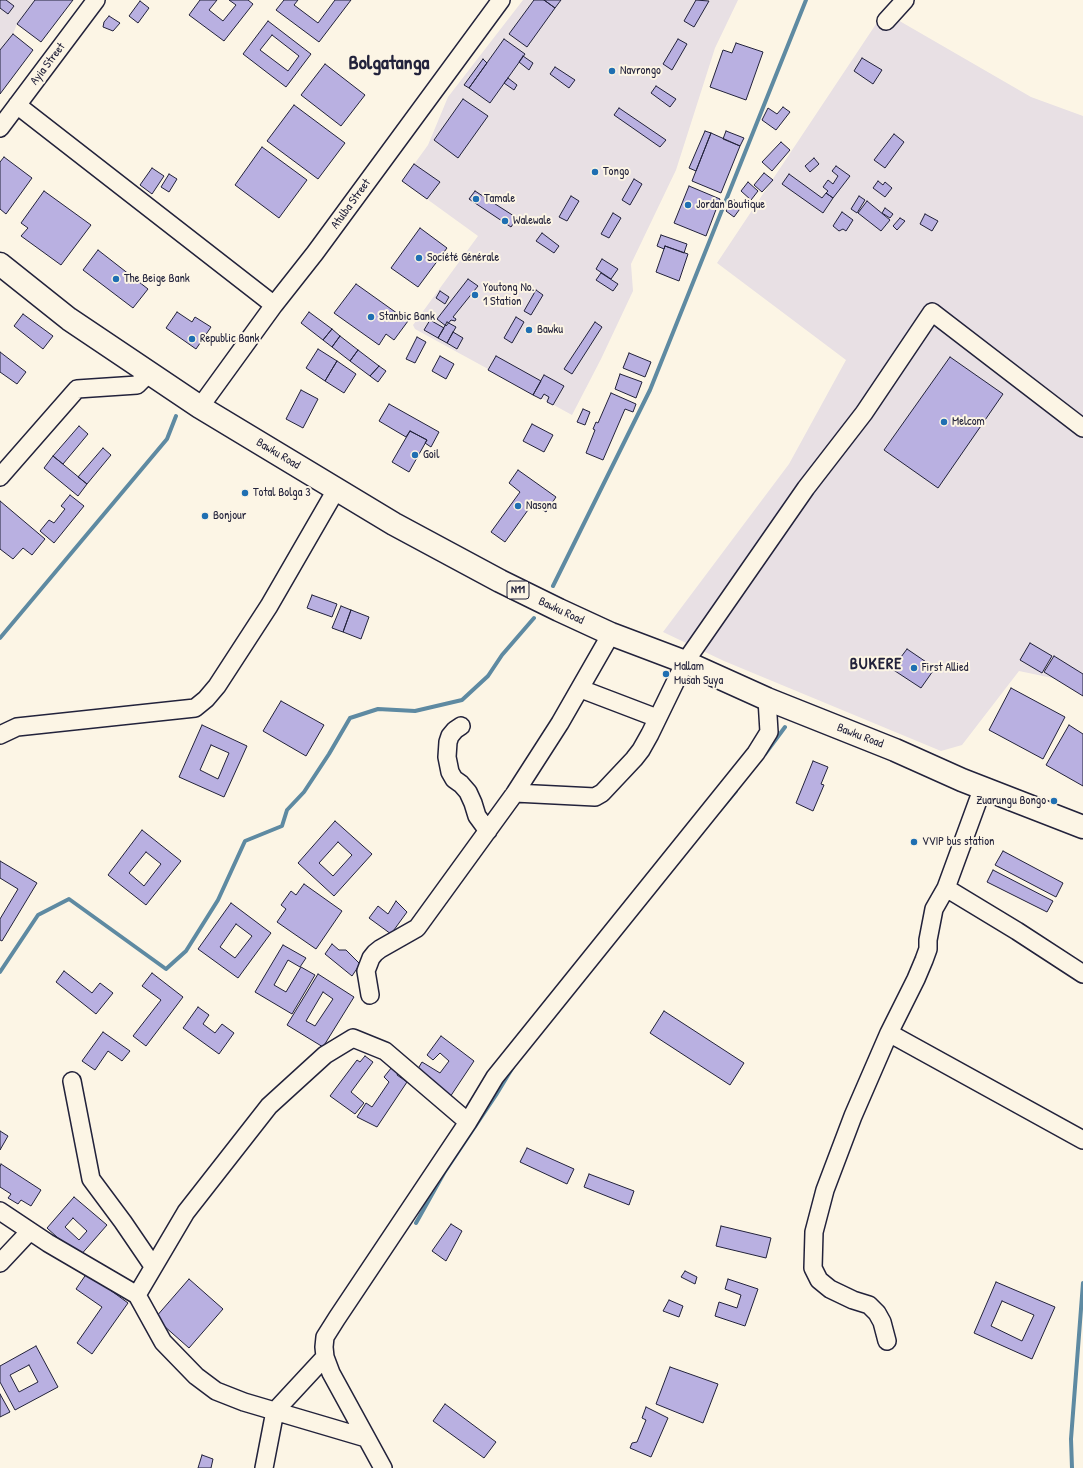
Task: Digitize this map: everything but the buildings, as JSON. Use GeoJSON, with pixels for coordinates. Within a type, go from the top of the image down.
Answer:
{"type":"FeatureCollection","features":[{"type":"Feature","properties":{"kind":"highway","name":"Bawku Road"},"geometry":{"type":"LineString","coordinates":[[0,264],[69,319],[200,407],[394,524],[500,581],[611,634],[685,662],[767,699],[895,750],[962,780],[983,787],[1083,828]]}},
{"type":"Feature","properties":{"kind":"street","name":"Ayia Street"},"geometry":{"type":"LineString","coordinates":[[0,128],[96,0]]}},
{"type":"Feature","properties":{"kind":"street","name":"Atulba Street"},"geometry":{"type":"LineString","coordinates":[[200,407],[501,0]]}},
{"type":"Feature","properties":{"kind":"street"},"geometry":{"type":"LineString","coordinates":[[886,21],[905,0]]}},
{"type":"Feature","properties":{"kind":"street"},"geometry":{"type":"LineString","coordinates":[[17,105],[274,305]]}},
{"type":"Feature","properties":{"kind":"street"},"geometry":{"type":"LineString","coordinates":[[515,793],[595,797],[602,793],[641,750],[685,662],[806,488],[864,413],[932,312],[1083,428]]}},
{"type":"Feature","properties":{"kind":"street"},"geometry":{"type":"LineString","coordinates":[[0,477],[77,389],[136,385],[148,373]]}},
{"type":"Feature","properties":{"kind":"street"},"geometry":{"type":"LineString","coordinates":[[0,735],[17,727],[195,708],[206,699],[217,686],[261,619],[336,490]]}},
{"type":"Feature","properties":{"kind":"street"},"geometry":{"type":"LineString","coordinates":[[370,995],[366,971],[371,958],[380,949],[417,928],[515,793],[581,689],[611,634]]}},
{"type":"Feature","properties":{"kind":"street"},"geometry":{"type":"LineString","coordinates":[[581,689],[657,718]]}},
{"type":"Feature","properties":{"kind":"street"},"geometry":{"type":"LineString","coordinates":[[383,1468],[331,1373],[325,1357],[325,1337],[468,1122],[495,1077],[756,753],[769,732],[767,699]]}},
{"type":"Feature","properties":{"kind":"street"},"geometry":{"type":"LineString","coordinates":[[461,726],[450,736],[448,742],[447,757],[450,772],[454,779],[468,792],[477,816],[488,831]]}},
{"type":"Feature","properties":{"kind":"street"},"geometry":{"type":"LineString","coordinates":[[888,1340],[882,1322],[877,1313],[869,1305],[830,1289],[819,1280],[813,1268],[814,1232],[825,1190],[853,1116],[889,1033],[924,960],[928,949],[934,909],[946,888],[958,851],[983,787]]}},
{"type":"Feature","properties":{"kind":"street"},"geometry":{"type":"LineString","coordinates":[[946,888],[1017,930],[1083,974]]}},
{"type":"Feature","properties":{"kind":"street"},"geometry":{"type":"LineString","coordinates":[[889,1033],[1083,1140]]}},
{"type":"Feature","properties":{"kind":"street"},"geometry":{"type":"LineString","coordinates":[[137,1295],[186,1212],[269,1106],[325,1055],[353,1038],[385,1051],[468,1122]]}},
{"type":"Feature","properties":{"kind":"street"},"geometry":{"type":"LineString","coordinates":[[72,1081],[90,1179],[123,1222],[153,1266]]}},
{"type":"Feature","properties":{"kind":"street"},"geometry":{"type":"LineString","coordinates":[[0,1212],[137,1295],[163,1342],[196,1376],[216,1391],[244,1402],[366,1438]]}},
{"type":"Feature","properties":{"kind":"street"},"geometry":{"type":"LineString","coordinates":[[0,1263],[30,1231]]}},
{"type":"Feature","properties":{"kind":"street"},"geometry":{"type":"LineString","coordinates":[[264,1468],[275,1411],[325,1357]]}},
{"type":"Feature","properties":{"kind":"shaded area"},"geometry":{"type":"Polygon","coordinates":[[[0,0],[35,0],[17,24],[13,34],[0,50],[0,0]]]}},
{"type":"Feature","properties":{"kind":"shaded area"},"geometry":{"type":"Polygon","coordinates":[[[523,0],[738,0],[715,48],[676,170],[631,264],[633,291],[601,359],[572,415],[415,329],[413,325],[478,236],[402,181],[428,145],[448,97],[523,0]]]}},
{"type":"Feature","properties":{"kind":"shaded area"},"geometry":{"type":"Polygon","coordinates":[[[884,12],[1031,97],[1083,116],[1083,693],[1062,680],[1019,671],[962,745],[941,751],[724,661],[663,632],[789,464],[846,360],[717,263],[884,12]]]}},
{"type":"Feature","properties":{"kind":"waterway"},"geometry":{"type":"LineString","coordinates":[[553,586],[650,390],[806,0]]}},
{"type":"Feature","properties":{"kind":"waterway"},"geometry":{"type":"LineString","coordinates":[[0,638],[167,439],[176,416]]}},
{"type":"Feature","properties":{"kind":"waterway"},"geometry":{"type":"LineString","coordinates":[[0,972],[38,915],[69,899],[166,969],[186,951],[218,900],[245,841],[282,826],[287,810],[304,792],[350,718],[378,709],[415,711],[462,700],[488,676],[502,655],[534,618]]}},
{"type":"Feature","properties":{"kind":"waterway"},"geometry":{"type":"LineString","coordinates":[[765,754],[785,727]]}},
{"type":"Feature","properties":{"kind":"waterway"},"geometry":{"type":"LineString","coordinates":[[720,810],[736,791]]}},
{"type":"Feature","properties":{"kind":"waterway"},"geometry":{"type":"LineString","coordinates":[[416,1223],[444,1173],[513,1067]]}},
{"type":"Feature","properties":{"kind":"waterway"},"geometry":{"type":"LineString","coordinates":[[1072,1468],[1071,1439],[1083,1283]]}},
{"type":"Feature","properties":{"kind":"place","name":"Navrongo"},"geometry":{"type":"Point","coordinates":[612,71]}},
{"type":"Feature","properties":{"kind":"place","name":"Tongo"},"geometry":{"type":"Point","coordinates":[595,172]}},
{"type":"Feature","properties":{"kind":"place","name":"Tamale"},"geometry":{"type":"Point","coordinates":[476,199]}},
{"type":"Feature","properties":{"kind":"place","name":"Jordan Boutique"},"geometry":{"type":"Point","coordinates":[688,205]}},
{"type":"Feature","properties":{"kind":"place","name":"Walewale"},"geometry":{"type":"Point","coordinates":[505,221]}},
{"type":"Feature","properties":{"kind":"place","name":"Société Générale"},"geometry":{"type":"Point","coordinates":[419,258]}},
{"type":"Feature","properties":{"kind":"place","name":"The Beige Bank"},"geometry":{"type":"Point","coordinates":[116,279]}},
{"type":"Feature","properties":{"kind":"place","name":"Youtong No. 1 Station"},"geometry":{"type":"Point","coordinates":[475,295]}},
{"type":"Feature","properties":{"kind":"place","name":"Stanbic Bank"},"geometry":{"type":"Point","coordinates":[371,317]}},
{"type":"Feature","properties":{"kind":"place","name":"Bawku"},"geometry":{"type":"Point","coordinates":[529,330]}},
{"type":"Feature","properties":{"kind":"place","name":"Republic Bank"},"geometry":{"type":"Point","coordinates":[192,339]}},
{"type":"Feature","properties":{"kind":"place","name":"Melcom"},"geometry":{"type":"Point","coordinates":[944,422]}},
{"type":"Feature","properties":{"kind":"place","name":"Goil"},"geometry":{"type":"Point","coordinates":[415,455]}},
{"type":"Feature","properties":{"kind":"place","name":"Total Bolga 3"},"geometry":{"type":"Point","coordinates":[245,493]}},
{"type":"Feature","properties":{"kind":"place","name":"Nasona"},"geometry":{"type":"Point","coordinates":[518,506]}},
{"type":"Feature","properties":{"kind":"place","name":"Bonjour"},"geometry":{"type":"Point","coordinates":[205,516]}},
{"type":"Feature","properties":{"kind":"place","name":"First Allied"},"geometry":{"type":"Point","coordinates":[914,668]}},
{"type":"Feature","properties":{"kind":"place","name":"Mallam Musah Suya"},"geometry":{"type":"Point","coordinates":[666,674]}},
{"type":"Feature","properties":{"kind":"place","name":"Zuarungu Bongo"},"geometry":{"type":"Point","coordinates":[1054,801]}},
{"type":"Feature","properties":{"kind":"place","name":"VVIP bus station"},"geometry":{"type":"Point","coordinates":[914,842]}},
{"type":"Feature","properties":{"kind":"district","name":"Bolgatanga"},"geometry":{"type":"Point","coordinates":[389,64]}},
{"type":"Feature","properties":{"kind":"district","name":"BUKERE"},"geometry":{"type":"Point","coordinates":[876,665]}}]}
